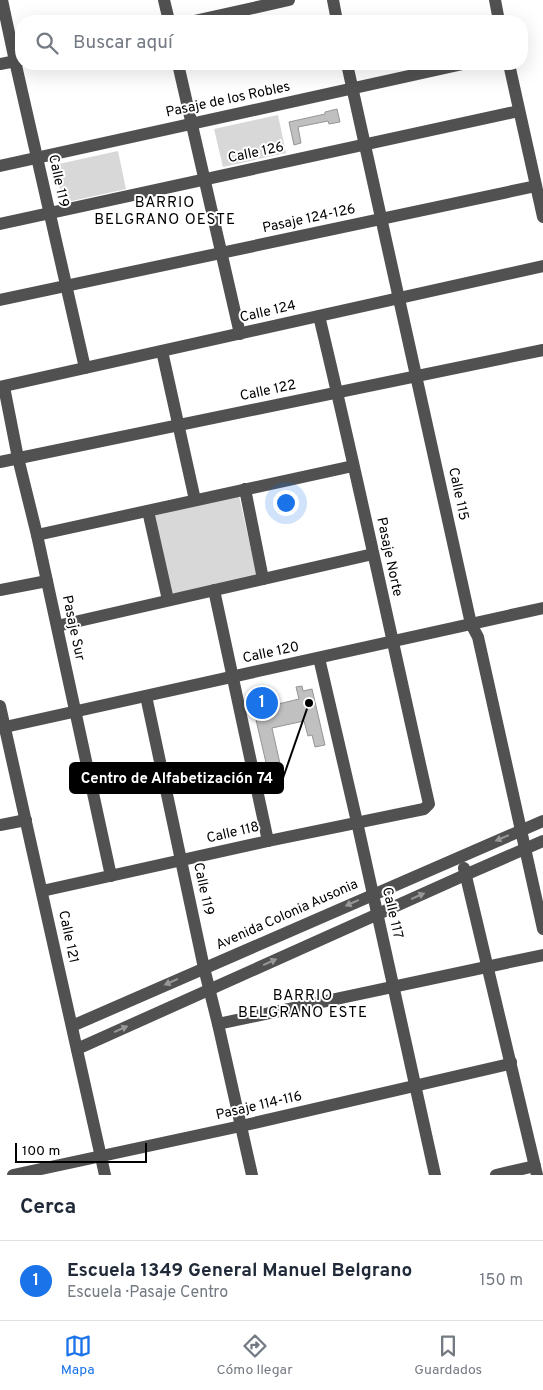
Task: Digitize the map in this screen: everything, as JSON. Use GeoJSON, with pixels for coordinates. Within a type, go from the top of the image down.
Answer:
{"type":"FeatureCollection","features":[{"type":"Feature","properties":{"kind":"street","name":"Calle 119"},"geometry":{"type":"LineString","coordinates":[[2,0],[15,49]]}},
{"type":"Feature","properties":{"kind":"street"},"geometry":{"type":"LineString","coordinates":[[164,0],[168,15]]}},
{"type":"Feature","properties":{"kind":"street"},"geometry":{"type":"LineString","coordinates":[[221,15],[289,0]]}},
{"type":"Feature","properties":{"kind":"street"},"geometry":{"type":"LineString","coordinates":[[333,0],[336,15]]}},
{"type":"Feature","properties":{"kind":"street"},"geometry":{"type":"LineString","coordinates":[[495,0],[499,15]]}},
{"type":"Feature","properties":{"kind":"street"},"geometry":{"type":"LineString","coordinates":[[0,64],[15,61]]}},
{"type":"Feature","properties":{"kind":"street","name":"Calle 119"},"geometry":{"type":"LineString","coordinates":[[20,70],[85,368]]}},
{"type":"Feature","properties":{"kind":"street"},"geometry":{"type":"LineString","coordinates":[[179,70],[240,334]]}},
{"type":"Feature","properties":{"kind":"street","name":"Calle 115"},"geometry":{"type":"LineString","coordinates":[[348,70],[471,624],[478,637],[543,929]]}},
{"type":"Feature","properties":{"kind":"street","name":"Pasaje de los Robles"},"geometry":{"type":"LineString","coordinates":[[0,166],[435,70]]}},
{"type":"Feature","properties":{"kind":"street"},"geometry":{"type":"LineString","coordinates":[[510,70],[543,217]]}},
{"type":"Feature","properties":{"kind":"street","name":"Calle 126"},"geometry":{"type":"LineString","coordinates":[[0,224],[519,111]]}},
{"type":"Feature","properties":{"kind":"street","name":"Pasaje 124-126"},"geometry":{"type":"LineString","coordinates":[[0,300],[536,186]]}},
{"type":"Feature","properties":{"kind":"street","name":"Calle 124"},"geometry":{"type":"LineString","coordinates":[[2,387],[543,266]]}},
{"type":"Feature","properties":{"kind":"street","name":"Pasaje Norte"},"geometry":{"type":"LineString","coordinates":[[320,316],[429,804]]}},
{"type":"Feature","properties":{"kind":"street","name":"Calle 122"},"geometry":{"type":"LineString","coordinates":[[0,462],[543,350]]}},
{"type":"Feature","properties":{"kind":"street"},"geometry":{"type":"LineString","coordinates":[[162,351],[195,500]]}},
{"type":"Feature","properties":{"kind":"street","name":"Pasaje Sur"},"geometry":{"type":"LineString","coordinates":[[2,387],[38,535],[111,876]]}},
{"type":"Feature","properties":{"kind":"street"},"geometry":{"type":"LineString","coordinates":[[38,535],[353,466]]}},
{"type":"Feature","properties":{"kind":"street"},"geometry":{"type":"LineString","coordinates":[[245,490],[263,579]]}},
{"type":"Feature","properties":{"kind":"street"},"geometry":{"type":"LineString","coordinates":[[148,511],[168,600]]}},
{"type":"Feature","properties":{"kind":"street"},"geometry":{"type":"LineString","coordinates":[[57,626],[373,554]]}},
{"type":"Feature","properties":{"kind":"street"},"geometry":{"type":"LineString","coordinates":[[0,590],[47,580]]}},
{"type":"Feature","properties":{"kind":"street"},"geometry":{"type":"LineString","coordinates":[[214,590],[268,841]]}},
{"type":"Feature","properties":{"kind":"street","name":"Calle 120"},"geometry":{"type":"LineString","coordinates":[[5,727],[543,608]]}},
{"type":"Feature","properties":{"kind":"street","name":"Calle 117"},"geometry":{"type":"LineString","coordinates":[[319,658],[435,1175]]}},
{"type":"Feature","properties":{"kind":"street","name":"Calle 119"},"geometry":{"type":"LineString","coordinates":[[146,696],[204,968],[252,1175]]}},
{"type":"Feature","properties":{"kind":"street","name":"Calle 121"},"geometry":{"type":"LineString","coordinates":[[0,706],[105,1175]]}},
{"type":"Feature","properties":{"kind":"street","name":"Calle 118"},"geometry":{"type":"LineString","coordinates":[[42,891],[424,809],[429,804]]}},
{"type":"Feature","properties":{"kind":"street"},"geometry":{"type":"LineString","coordinates":[[0,825],[26,820]]}},
{"type":"Feature","properties":{"kind":"street","name":"Avenida Colonia Ausonia"},"geometry":{"type":"LineString","coordinates":[[72,1026],[543,821]]}},
{"type":"Feature","properties":{"kind":"street"},"geometry":{"type":"LineString","coordinates":[[77,1049],[543,841]]}},
{"type":"Feature","properties":{"kind":"street"},"geometry":{"type":"LineString","coordinates":[[461,856],[536,1171],[496,1175]]}},
{"type":"Feature","properties":{"kind":"street"},"geometry":{"type":"LineString","coordinates":[[218,1024],[543,955]]}},
{"type":"Feature","properties":{"kind":"street","name":"Pasaje 114-116"},"geometry":{"type":"LineString","coordinates":[[13,1175],[241,1126],[505,1065],[511,1062]]}},
{"type":"Feature","properties":{"kind":"shaded area"},"geometry":{"type":"Polygon","coordinates":[[[278,115],[286,153],[223,167],[214,129],[278,115]]]}},
{"type":"Feature","properties":{"kind":"shaded area"},"geometry":{"type":"Polygon","coordinates":[[[118,151],[126,189],[63,203],[54,165],[118,151]]]}},
{"type":"Feature","properties":{"kind":"shaded area"},"geometry":{"type":"Polygon","coordinates":[[[239,496],[257,576],[171,594],[154,514],[239,496]]]}},
{"type":"Feature","properties":{"kind":"building"},"geometry":{"type":"Polygon","coordinates":[[[337,109],[340,122],[329,124],[328,121],[298,127],[301,143],[294,145],[289,122],[325,114],[325,112],[337,109]]]}},
{"type":"Feature","properties":{"kind":"building"},"geometry":{"type":"Polygon","coordinates":[[[302,686],[303,691],[312,689],[325,745],[315,747],[312,735],[308,736],[304,721],[272,728],[283,777],[270,780],[254,711],[260,710],[257,697],[267,695],[270,706],[299,699],[296,687],[302,686]]]}},
{"type":"Feature","properties":{"kind":"place","name":"Escuela 1349 General Manuel Belgrano"},"geometry":{"type":"Point","coordinates":[262,703]}},
{"type":"Feature","properties":{"kind":"place","name":"Centro de Alfabetización 74"},"geometry":{"type":"Point","coordinates":[309,703]}},
{"type":"Feature","properties":{"kind":"district","name":"BARRIO BELGRANO OESTE"},"geometry":{"type":"Point","coordinates":[165,212]}},
{"type":"Feature","properties":{"kind":"district","name":"BARRIO BELGRANO ESTE"},"geometry":{"type":"Point","coordinates":[303,1004]}}]}
